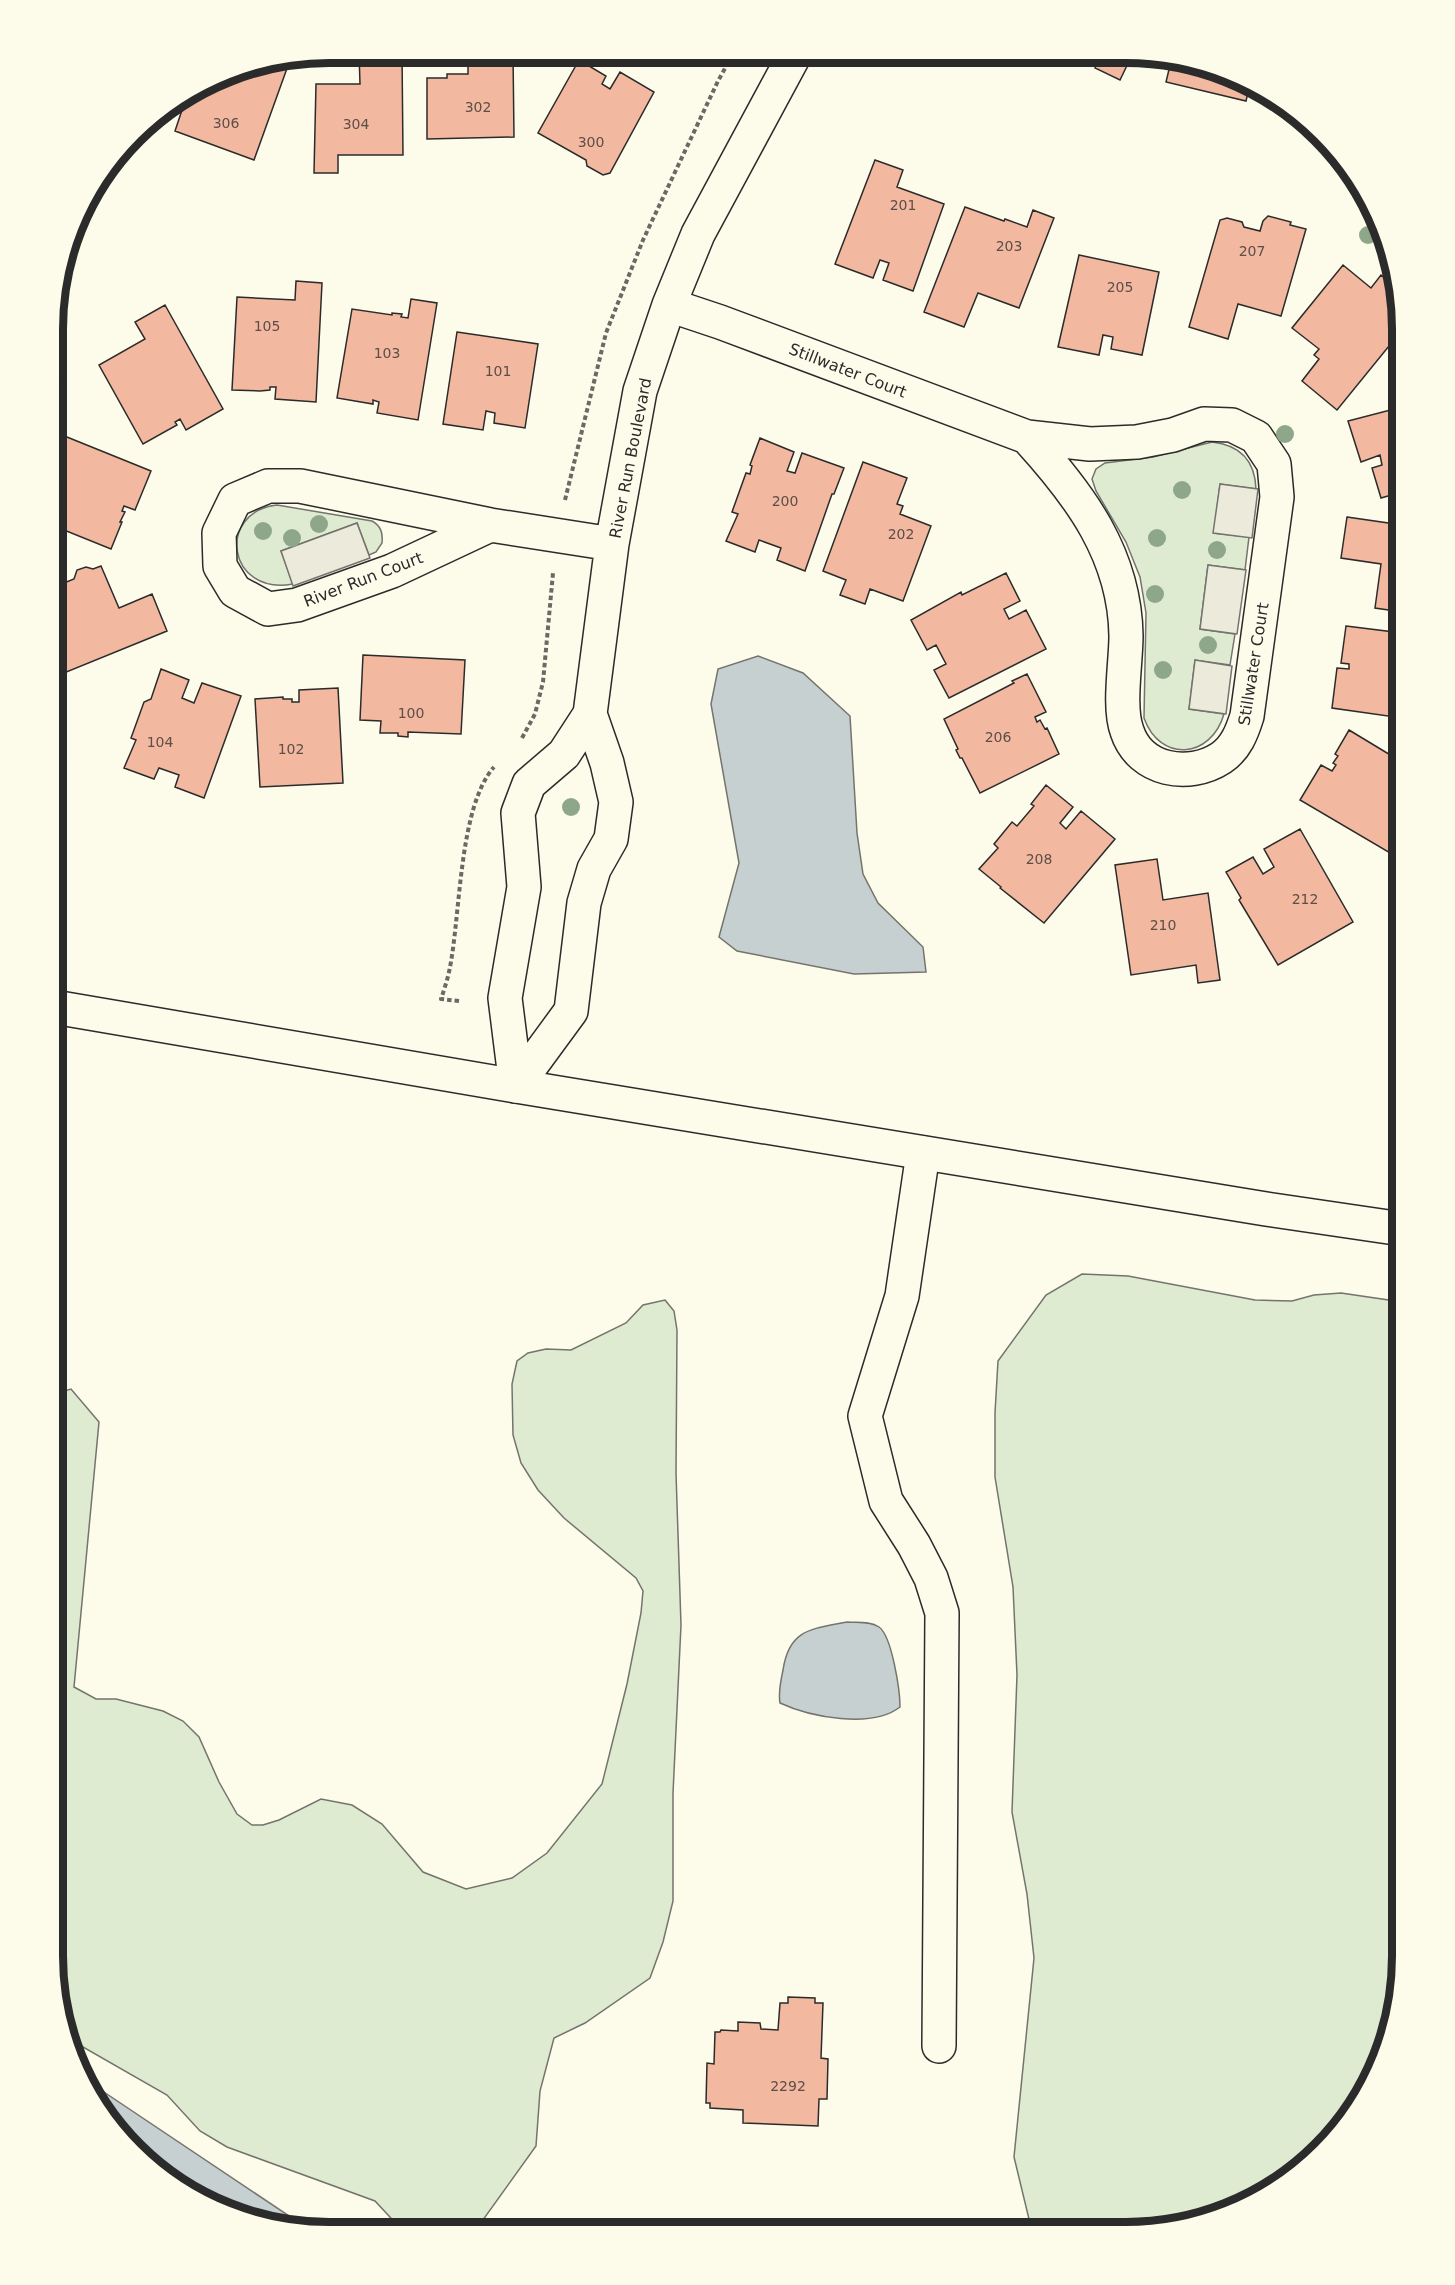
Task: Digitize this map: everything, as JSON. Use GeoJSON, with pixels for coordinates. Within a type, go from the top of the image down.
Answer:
{"type":"FeatureCollection","features":[{"type":"Feature","properties":{"kind":"street","name":"River Run Boulevard"},"geometry":{"type":"LineString","coordinates":[[516,1086],[505,998],[524,887],[518,813],[529,784],[564,754],[590,714],[612,544],[640,391],[669,305],[698,234],[787,63]]}},
{"type":"Feature","properties":{"kind":"street","name":"Stillwater Court"},"geometry":{"type":"LineString","coordinates":[[669,305],[1027,437],[1090,444],[1137,442],[1173,435],[1204,424],[1232,425],[1256,436],[1274,464],[1277,497],[1247,716],[1239,739],[1223,757],[1204,767],[1184,770],[1157,766],[1139,753],[1127,732],[1123,706],[1126,633],[1119,579],[1097,527],[1063,476],[1027,437]]}},
{"type":"Feature","properties":{"kind":"street","name":"River Run Court"},"geometry":{"type":"LineString","coordinates":[[490,525],[392,571],[297,605],[268,609],[235,591],[220,566],[219,533],[235,500],[268,486],[300,486],[490,525],[612,544]]}},
{"type":"Feature","properties":{"kind":"street","name":"River Run Boulevard"},"geometry":{"type":"LineString","coordinates":[[516,1086],[571,1011],[584,903],[594,870],[611,839],[616,802],[607,763],[590,714]]}},
{"type":"Feature","properties":{"kind":"street"},"geometry":{"type":"LineString","coordinates":[[63,1009],[516,1086],[1266,1209],[1392,1228]]}},
{"type":"Feature","properties":{"kind":"street"},"geometry":{"type":"LineString","coordinates":[[923,1153],[902,1296],[865,1416],[886,1501],[914,1545],[931,1578],[942,1613],[939,2046]]}},
{"type":"Feature","properties":{"kind":"path"},"geometry":{"type":"LineString","coordinates":[[564,504],[606,333],[643,240],[728,63]]}},
{"type":"Feature","properties":{"kind":"path"},"geometry":{"type":"LineString","coordinates":[[441,999],[459,1001]]}},
{"type":"Feature","properties":{"kind":"green space"},"geometry":{"type":"Polygon","coordinates":[[[1212,442],[1231,447],[1244,456],[1253,470],[1256,489],[1220,484],[1214,533],[1249,537],[1245,570],[1208,565],[1200,629],[1235,634],[1230,665],[1195,660],[1189,709],[1224,714],[1217,729],[1208,740],[1197,747],[1185,750],[1161,743],[1151,733],[1144,718],[1146,613],[1140,577],[1126,542],[1096,491],[1092,479],[1096,469],[1105,463],[1153,457],[1212,442]]]}},
{"type":"Feature","properties":{"kind":"green space"},"geometry":{"type":"Polygon","coordinates":[[[277,505],[372,521],[381,530],[382,543],[376,552],[369,555],[357,523],[281,551],[293,584],[271,584],[254,578],[243,566],[237,552],[238,536],[244,522],[257,511],[277,505]]]}},
{"type":"Feature","properties":{"kind":"green space"},"geometry":{"type":"Polygon","coordinates":[[[1082,1274],[1128,1276],[1255,1300],[1292,1301],[1314,1295],[1341,1293],[1392,1301],[1392,1956],[1390,1991],[1383,2025],[1365,2074],[1347,2104],[1326,2131],[1301,2156],[1274,2177],[1244,2195],[1212,2208],[1161,2220],[1029,2222],[1014,2157],[1034,1958],[1027,1894],[1012,1812],[1017,1675],[1013,1587],[995,1477],[995,1413],[998,1361],[1046,1295],[1082,1274]]]}},
{"type":"Feature","properties":{"kind":"green space"},"geometry":{"type":"Polygon","coordinates":[[[665,1300],[674,1311],[677,1330],[676,1473],[681,1625],[673,1793],[673,1901],[663,1942],[650,1978],[585,2023],[554,2038],[540,2091],[536,2146],[481,2222],[395,2222],[375,2201],[227,2147],[200,2131],[167,2095],[78,2044],[65,1991],[63,1956],[63,1391],[71,1389],[99,1422],[74,1687],[96,1699],[116,1699],[163,1711],[183,1721],[199,1737],[219,1782],[237,1814],[252,1825],[263,1825],[279,1820],[321,1799],[352,1805],[382,1824],[423,1872],[466,1889],[512,1878],[547,1853],[602,1784],[627,1684],[641,1613],[643,1591],[636,1578],[564,1518],[538,1490],[521,1463],[513,1435],[512,1384],[517,1361],[528,1353],[546,1349],[571,1350],[626,1323],[643,1305],[665,1300]]]}},
{"type":"Feature","properties":{"kind":"shaded area"},"geometry":{"type":"Polygon","coordinates":[[[1220,484],[1258,489],[1252,538],[1213,533],[1220,484]]]}},
{"type":"Feature","properties":{"kind":"shaded area"},"geometry":{"type":"Polygon","coordinates":[[[357,523],[370,558],[293,586],[281,551],[357,523]]]}},
{"type":"Feature","properties":{"kind":"shaded area"},"geometry":{"type":"Polygon","coordinates":[[[1208,565],[1246,570],[1237,634],[1200,629],[1208,565]]]}},
{"type":"Feature","properties":{"kind":"shaded area"},"geometry":{"type":"Polygon","coordinates":[[[758,656],[803,673],[850,716],[857,833],[863,874],[878,903],[923,947],[926,972],[854,974],[737,951],[719,937],[739,863],[711,704],[718,669],[758,656]]]}},
{"type":"Feature","properties":{"kind":"shaded area"},"geometry":{"type":"Polygon","coordinates":[[[1195,660],[1232,666],[1226,714],[1189,709],[1195,660]]]}},
{"type":"Feature","properties":{"kind":"shaded area"},"geometry":{"type":"Polygon","coordinates":[[[847,1622],[872,1624],[884,1632],[894,1664],[900,1707],[874,1718],[858,1719],[807,1713],[780,1703],[780,1686],[790,1646],[804,1633],[813,1629],[847,1622]]]}},
{"type":"Feature","properties":{"kind":"shaded area"},"geometry":{"type":"Polygon","coordinates":[[[99,2089],[295,2220],[260,2213],[227,2202],[181,2177],[141,2144],[118,2118],[99,2089]]]}},
{"type":"Feature","properties":{"kind":"building"},"geometry":{"type":"Polygon","coordinates":[[[359,63],[402,63],[403,155],[338,155],[338,173],[314,173],[316,84],[360,84],[359,63]]]}},
{"type":"Feature","properties":{"kind":"building"},"geometry":{"type":"Polygon","coordinates":[[[468,63],[513,63],[514,137],[427,139],[427,78],[447,78],[447,74],[468,74],[468,63]]]}},
{"type":"Feature","properties":{"kind":"building"},"geometry":{"type":"Polygon","coordinates":[[[577,63],[584,63],[606,76],[602,84],[610,89],[620,72],[654,92],[610,173],[603,175],[587,166],[586,160],[538,133],[577,63]]]}},
{"type":"Feature","properties":{"kind":"building"},"geometry":{"type":"Polygon","coordinates":[[[1097,63],[1128,63],[1120,80],[1095,68],[1097,63]]]}},
{"type":"Feature","properties":{"kind":"building"},"geometry":{"type":"Polygon","coordinates":[[[288,66],[254,160],[175,131],[183,107],[211,90],[243,77],[288,66]]]}},
{"type":"Feature","properties":{"kind":"building"},"geometry":{"type":"Polygon","coordinates":[[[1170,67],[1212,77],[1248,92],[1246,101],[1166,82],[1170,67]]]}},
{"type":"Feature","properties":{"kind":"building"},"geometry":{"type":"Polygon","coordinates":[[[875,160],[903,170],[897,187],[944,204],[913,291],[883,280],[889,263],[880,260],[873,278],[835,264],[875,160]]]}},
{"type":"Feature","properties":{"kind":"building"},"geometry":{"type":"Polygon","coordinates":[[[965,207],[1027,227],[1033,210],[1054,218],[1019,308],[978,293],[964,327],[924,312],[965,207]]]}},
{"type":"Feature","properties":{"kind":"building"},"geometry":{"type":"Polygon","coordinates":[[[1268,216],[1306,229],[1281,316],[1238,304],[1228,339],[1189,327],[1220,220],[1227,218],[1242,222],[1244,227],[1260,231],[1263,221],[1268,216]]]}},
{"type":"Feature","properties":{"kind":"building"},"geometry":{"type":"Polygon","coordinates":[[[1079,255],[1159,272],[1142,355],[1111,349],[1113,337],[1103,335],[1099,355],[1058,347],[1079,255]]]}},
{"type":"Feature","properties":{"kind":"building"},"geometry":{"type":"Polygon","coordinates":[[[1343,265],[1371,288],[1381,275],[1388,281],[1392,342],[1337,410],[1302,381],[1319,359],[1314,355],[1319,349],[1292,328],[1343,265]]]}},
{"type":"Feature","properties":{"kind":"building"},"geometry":{"type":"Polygon","coordinates":[[[296,281],[322,283],[316,402],[275,399],[276,387],[260,391],[232,390],[237,297],[295,300],[296,281]]]}},
{"type":"Feature","properties":{"kind":"building"},"geometry":{"type":"Polygon","coordinates":[[[411,299],[437,303],[418,420],[377,413],[379,402],[373,400],[373,404],[337,398],[352,309],[392,315],[392,313],[402,314],[401,317],[408,318],[411,299]]]}},
{"type":"Feature","properties":{"kind":"building"},"geometry":{"type":"Polygon","coordinates":[[[165,305],[223,409],[186,430],[180,419],[175,422],[177,425],[143,444],[99,365],[145,339],[135,322],[165,305]]]}},
{"type":"Feature","properties":{"kind":"building"},"geometry":{"type":"Polygon","coordinates":[[[457,332],[538,344],[525,428],[494,423],[495,413],[486,411],[483,430],[443,424],[457,332]]]}},
{"type":"Feature","properties":{"kind":"building"},"geometry":{"type":"Polygon","coordinates":[[[1392,410],[1392,495],[1381,498],[1372,468],[1382,465],[1380,455],[1361,462],[1348,421],[1392,410]]]}},
{"type":"Feature","properties":{"kind":"building"},"geometry":{"type":"Polygon","coordinates":[[[63,435],[151,471],[135,510],[124,506],[122,511],[125,512],[120,522],[122,522],[111,549],[63,530],[63,435]]]}},
{"type":"Feature","properties":{"kind":"building"},"geometry":{"type":"Polygon","coordinates":[[[760,438],[794,452],[787,471],[795,473],[802,453],[844,468],[834,494],[832,494],[805,571],[777,560],[781,548],[759,540],[755,552],[726,541],[738,514],[732,512],[746,473],[750,474],[752,466],[750,465],[760,438]]]}},
{"type":"Feature","properties":{"kind":"building"},"geometry":{"type":"Polygon","coordinates":[[[863,462],[907,478],[897,504],[903,506],[900,514],[931,526],[903,601],[870,589],[865,604],[840,595],[846,580],[823,571],[863,462]]]}},
{"type":"Feature","properties":{"kind":"building"},"geometry":{"type":"Polygon","coordinates":[[[1347,517],[1392,524],[1392,611],[1375,608],[1381,564],[1341,558],[1347,517]]]}},
{"type":"Feature","properties":{"kind":"building"},"geometry":{"type":"Polygon","coordinates":[[[101,566],[119,608],[152,594],[167,631],[64,673],[63,583],[74,579],[77,570],[86,567],[93,569],[101,566]]]}},
{"type":"Feature","properties":{"kind":"building"},"geometry":{"type":"Polygon","coordinates":[[[1006,573],[1020,601],[1004,609],[1009,619],[1026,610],[1046,649],[949,698],[934,670],[946,664],[936,645],[927,650],[911,620],[961,592],[962,595],[1006,573]]]}},
{"type":"Feature","properties":{"kind":"building"},"geometry":{"type":"Polygon","coordinates":[[[1346,626],[1392,632],[1392,717],[1332,708],[1337,668],[1349,669],[1349,664],[1341,663],[1346,626]]]}},
{"type":"Feature","properties":{"kind":"building"},"geometry":{"type":"Polygon","coordinates":[[[363,655],[465,660],[461,734],[408,732],[408,737],[398,736],[398,733],[380,733],[381,721],[360,720],[363,655]]]}},
{"type":"Feature","properties":{"kind":"building"},"geometry":{"type":"Polygon","coordinates":[[[161,669],[189,680],[182,698],[194,703],[202,683],[241,696],[204,798],[175,787],[179,775],[159,768],[154,779],[124,768],[136,740],[131,738],[144,702],[151,699],[161,669]]]}},
{"type":"Feature","properties":{"kind":"building"},"geometry":{"type":"Polygon","coordinates":[[[1027,674],[1046,712],[1035,717],[1037,722],[1040,720],[1045,729],[1047,728],[1059,754],[980,793],[956,750],[958,749],[944,719],[1027,674]]]}},
{"type":"Feature","properties":{"kind":"building"},"geometry":{"type":"Polygon","coordinates":[[[338,688],[343,783],[260,787],[255,699],[283,697],[283,699],[292,699],[292,702],[299,702],[299,690],[338,688]]]}},
{"type":"Feature","properties":{"kind":"building"},"geometry":{"type":"Polygon","coordinates":[[[1349,730],[1392,756],[1392,854],[1300,800],[1321,765],[1332,771],[1336,765],[1333,763],[1338,756],[1335,754],[1349,730]]]}},
{"type":"Feature","properties":{"kind":"building"},"geometry":{"type":"Polygon","coordinates":[[[1046,785],[1073,807],[1060,823],[1066,829],[1081,811],[1115,839],[1044,923],[979,869],[998,848],[994,844],[1012,822],[1017,826],[1034,806],[1031,804],[1046,785]]]}},
{"type":"Feature","properties":{"kind":"building"},"geometry":{"type":"Polygon","coordinates":[[[1300,829],[1353,922],[1278,965],[1239,900],[1241,898],[1226,872],[1253,857],[1263,874],[1274,867],[1264,849],[1300,829]]]}},
{"type":"Feature","properties":{"kind":"building"},"geometry":{"type":"Polygon","coordinates":[[[1157,859],[1163,900],[1208,893],[1220,980],[1198,983],[1196,965],[1131,975],[1115,865],[1157,859]]]}},
{"type":"Feature","properties":{"kind":"building"},"geometry":{"type":"Polygon","coordinates":[[[788,1997],[815,1998],[815,2003],[823,2003],[821,2058],[828,2059],[827,2099],[819,2099],[818,2126],[743,2123],[743,2110],[710,2108],[710,2103],[706,2103],[707,2063],[714,2064],[715,2032],[738,2031],[738,2022],[760,2023],[761,2029],[778,2030],[780,2003],[788,2003],[788,1997]]]}}]}
